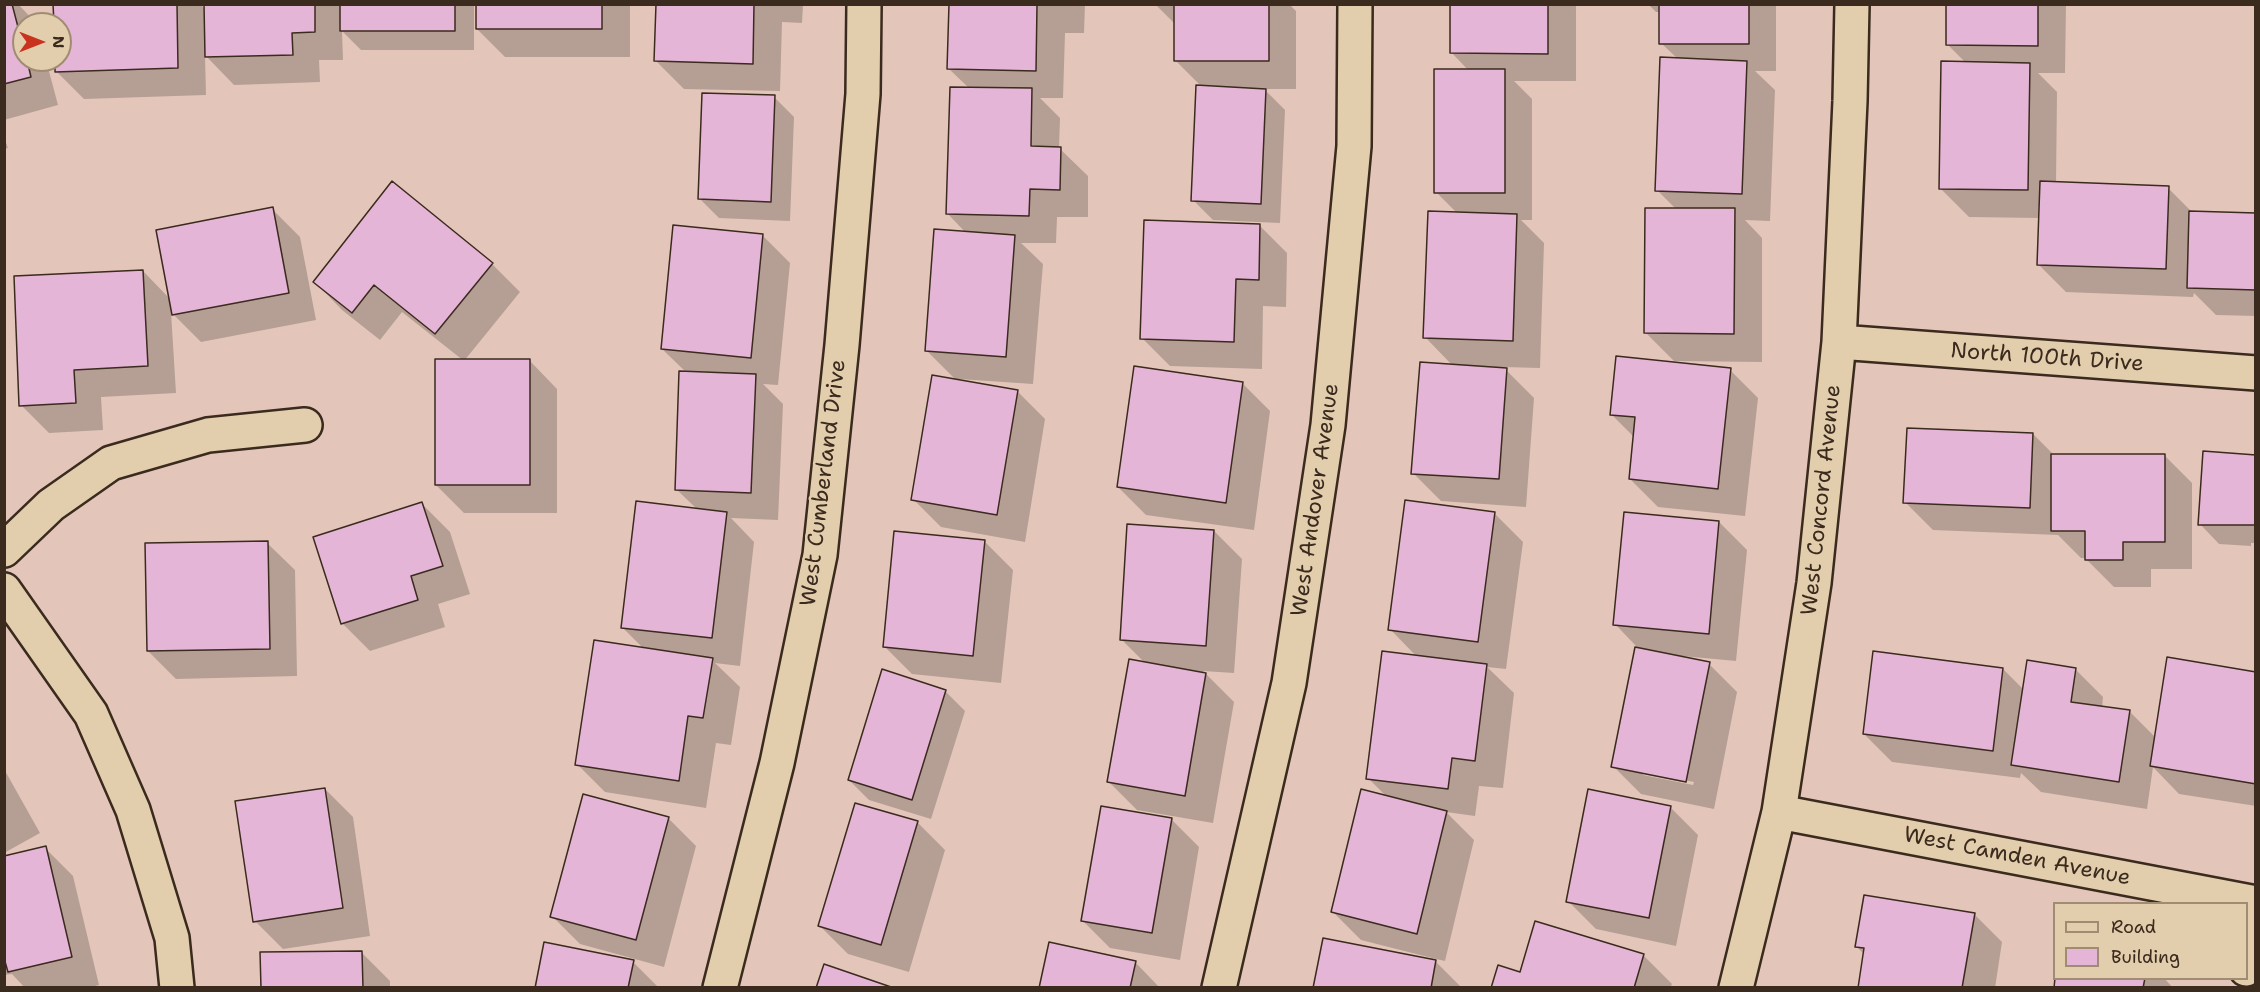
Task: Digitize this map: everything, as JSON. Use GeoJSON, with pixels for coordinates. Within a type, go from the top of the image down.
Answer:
{"type":"FeatureCollection","features":[{"type":"Feature","properties":{"kind":"street","name":"West Cumberland Drive"},"geometry":{"type":"LineString","coordinates":[[720,987],[777,763],[820,555],[842,345],[862,105],[864,4]]}},
{"type":"Feature","properties":{"kind":"street","name":"West Andover Avenue"},"geometry":{"type":"LineString","coordinates":[[1219,987],[1289,683],[1328,425],[1354,146],[1355,4]]}},
{"type":"Feature","properties":{"kind":"street","name":"West Concord Avenue"},"geometry":{"type":"LineString","coordinates":[[1736,987],[1779,812],[1814,583],[1839,342],[1852,4]]}},
{"type":"Feature","properties":{"kind":"street","name":"North 100th Drive"},"geometry":{"type":"LineString","coordinates":[[1839,342],[2256,373]]}},
{"type":"Feature","properties":{"kind":"street"},"geometry":{"type":"LineString","coordinates":[[4,550],[51,505],[111,463],[208,435],[305,425]]}},
{"type":"Feature","properties":{"kind":"street"},"geometry":{"type":"LineString","coordinates":[[4,590],[91,714],[134,810],[172,938],[177,987]]}},
{"type":"Feature","properties":{"kind":"street","name":"West Camden Avenue"},"geometry":{"type":"LineString","coordinates":[[1779,812],[2256,903]]}},
{"type":"Feature","properties":{"kind":"street"},"geometry":{"type":"LineString","coordinates":[[2248,964],[2256,926]]}},
{"type":"Feature","properties":{"kind":"building"},"geometry":{"type":"Polygon","coordinates":[[[4,4],[12,4],[14,12],[12,12],[12,72],[30,72],[31,77],[4,84],[4,4]]]}},
{"type":"Feature","properties":{"kind":"building"},"geometry":{"type":"Polygon","coordinates":[[[53,4],[177,4],[178,68],[72,71],[72,12],[53,12],[53,4]]]}},
{"type":"Feature","properties":{"kind":"building"},"geometry":{"type":"Polygon","coordinates":[[[204,4],[315,4],[315,32],[292,33],[293,55],[205,57],[204,4]]]}},
{"type":"Feature","properties":{"kind":"building"},"geometry":{"type":"Polygon","coordinates":[[[340,4],[455,4],[455,31],[340,31],[340,4]]]}},
{"type":"Feature","properties":{"kind":"building"},"geometry":{"type":"Polygon","coordinates":[[[476,4],[602,4],[602,29],[476,29],[476,4]]]}},
{"type":"Feature","properties":{"kind":"building"},"geometry":{"type":"Polygon","coordinates":[[[656,4],[754,4],[753,64],[654,61],[656,4]]]}},
{"type":"Feature","properties":{"kind":"building"},"geometry":{"type":"Polygon","coordinates":[[[949,4],[1057,4],[1037,5],[1036,71],[947,69],[949,4]]]}},
{"type":"Feature","properties":{"kind":"building"},"geometry":{"type":"Polygon","coordinates":[[[1174,4],[1269,4],[1269,61],[1174,61],[1174,4]]]}},
{"type":"Feature","properties":{"kind":"building"},"geometry":{"type":"Polygon","coordinates":[[[1450,4],[1548,4],[1548,54],[1450,53],[1450,4]]]}},
{"type":"Feature","properties":{"kind":"building"},"geometry":{"type":"Polygon","coordinates":[[[1659,4],[1749,4],[1749,44],[1659,44],[1659,4]]]}},
{"type":"Feature","properties":{"kind":"building"},"geometry":{"type":"Polygon","coordinates":[[[1946,4],[2038,4],[2038,46],[1946,45],[1946,4]]]}},
{"type":"Feature","properties":{"kind":"building"},"geometry":{"type":"Polygon","coordinates":[[[1660,57],[1747,61],[1742,194],[1655,191],[1660,57]]]}},
{"type":"Feature","properties":{"kind":"building"},"geometry":{"type":"Polygon","coordinates":[[[1941,61],[2030,63],[2028,190],[1939,189],[1941,61]]]}},
{"type":"Feature","properties":{"kind":"building"},"geometry":{"type":"Polygon","coordinates":[[[1434,69],[1505,69],[1505,193],[1434,193],[1434,69]]]}},
{"type":"Feature","properties":{"kind":"building"},"geometry":{"type":"Polygon","coordinates":[[[1196,85],[1266,89],[1261,204],[1191,201],[1196,85]]]}},
{"type":"Feature","properties":{"kind":"building"},"geometry":{"type":"Polygon","coordinates":[[[950,87],[1032,88],[1031,146],[1061,147],[1060,190],[1030,189],[1029,216],[946,214],[950,87]]]}},
{"type":"Feature","properties":{"kind":"building"},"geometry":{"type":"Polygon","coordinates":[[[702,93],[775,95],[771,202],[698,199],[702,93]]]}},
{"type":"Feature","properties":{"kind":"building"},"geometry":{"type":"Polygon","coordinates":[[[392,181],[493,263],[435,334],[374,285],[352,313],[313,282],[392,181]]]}},
{"type":"Feature","properties":{"kind":"building"},"geometry":{"type":"Polygon","coordinates":[[[2040,181],[2169,186],[2166,269],[2037,265],[2040,181]]]}},
{"type":"Feature","properties":{"kind":"building"},"geometry":{"type":"Polygon","coordinates":[[[273,207],[289,293],[172,315],[156,230],[273,207]]]}},
{"type":"Feature","properties":{"kind":"building"},"geometry":{"type":"Polygon","coordinates":[[[1645,208],[1735,208],[1734,334],[1644,333],[1645,208]]]}},
{"type":"Feature","properties":{"kind":"building"},"geometry":{"type":"Polygon","coordinates":[[[1428,211],[1517,214],[1513,341],[1423,338],[1428,211]]]}},
{"type":"Feature","properties":{"kind":"building"},"geometry":{"type":"Polygon","coordinates":[[[2189,211],[2256,213],[2256,290],[2187,288],[2189,211]]]}},
{"type":"Feature","properties":{"kind":"building"},"geometry":{"type":"Polygon","coordinates":[[[1144,220],[1260,224],[1259,280],[1236,279],[1234,342],[1140,339],[1144,220]]]}},
{"type":"Feature","properties":{"kind":"building"},"geometry":{"type":"Polygon","coordinates":[[[673,225],[763,234],[751,358],[661,349],[673,225]]]}},
{"type":"Feature","properties":{"kind":"building"},"geometry":{"type":"Polygon","coordinates":[[[934,229],[1015,235],[1006,357],[925,351],[934,229]]]}},
{"type":"Feature","properties":{"kind":"building"},"geometry":{"type":"Polygon","coordinates":[[[143,270],[148,366],[74,370],[76,403],[19,406],[14,276],[143,270]]]}},
{"type":"Feature","properties":{"kind":"building"},"geometry":{"type":"Polygon","coordinates":[[[1616,356],[1731,368],[1718,489],[1629,479],[1635,417],[1610,415],[1616,356]]]}},
{"type":"Feature","properties":{"kind":"building"},"geometry":{"type":"Polygon","coordinates":[[[435,359],[530,359],[530,485],[435,485],[435,359]]]}},
{"type":"Feature","properties":{"kind":"building"},"geometry":{"type":"Polygon","coordinates":[[[1420,362],[1507,368],[1499,479],[1411,474],[1420,362]]]}},
{"type":"Feature","properties":{"kind":"building"},"geometry":{"type":"Polygon","coordinates":[[[1134,366],[1243,382],[1226,503],[1117,487],[1134,366]]]}},
{"type":"Feature","properties":{"kind":"building"},"geometry":{"type":"Polygon","coordinates":[[[679,371],[756,374],[751,493],[675,490],[679,371]]]}},
{"type":"Feature","properties":{"kind":"building"},"geometry":{"type":"Polygon","coordinates":[[[932,375],[1018,390],[997,515],[911,500],[932,375]]]}},
{"type":"Feature","properties":{"kind":"building"},"geometry":{"type":"Polygon","coordinates":[[[1907,428],[2033,433],[2030,508],[1903,503],[1907,428]]]}},
{"type":"Feature","properties":{"kind":"building"},"geometry":{"type":"Polygon","coordinates":[[[2203,451],[2256,455],[2256,525],[2198,525],[2203,451]]]}},
{"type":"Feature","properties":{"kind":"building"},"geometry":{"type":"Polygon","coordinates":[[[2051,454],[2165,454],[2165,542],[2123,542],[2123,560],[2085,560],[2085,531],[2051,531],[2051,454]]]}},
{"type":"Feature","properties":{"kind":"building"},"geometry":{"type":"Polygon","coordinates":[[[1405,500],[1495,512],[1478,642],[1388,630],[1405,500]]]}},
{"type":"Feature","properties":{"kind":"building"},"geometry":{"type":"Polygon","coordinates":[[[636,501],[727,512],[712,638],[621,628],[636,501]]]}},
{"type":"Feature","properties":{"kind":"building"},"geometry":{"type":"Polygon","coordinates":[[[422,502],[443,566],[411,576],[418,600],[341,624],[313,537],[422,502]]]}},
{"type":"Feature","properties":{"kind":"building"},"geometry":{"type":"Polygon","coordinates":[[[1624,512],[1719,521],[1709,634],[1613,625],[1624,512]]]}},
{"type":"Feature","properties":{"kind":"building"},"geometry":{"type":"Polygon","coordinates":[[[1127,524],[1214,530],[1206,646],[1120,640],[1127,524]]]}},
{"type":"Feature","properties":{"kind":"building"},"geometry":{"type":"Polygon","coordinates":[[[894,531],[985,540],[973,656],[883,647],[894,531]]]}},
{"type":"Feature","properties":{"kind":"building"},"geometry":{"type":"Polygon","coordinates":[[[268,541],[270,649],[147,651],[145,543],[268,541]]]}},
{"type":"Feature","properties":{"kind":"building"},"geometry":{"type":"Polygon","coordinates":[[[594,640],[713,658],[703,718],[688,716],[679,781],[575,765],[594,640]]]}},
{"type":"Feature","properties":{"kind":"building"},"geometry":{"type":"Polygon","coordinates":[[[1635,647],[1710,662],[1686,782],[1611,767],[1635,647]]]}},
{"type":"Feature","properties":{"kind":"building"},"geometry":{"type":"Polygon","coordinates":[[[1382,651],[1487,664],[1475,761],[1452,758],[1448,789],[1366,779],[1382,651]]]}},
{"type":"Feature","properties":{"kind":"building"},"geometry":{"type":"Polygon","coordinates":[[[1873,651],[2003,668],[1993,751],[1863,734],[1873,651]]]}},
{"type":"Feature","properties":{"kind":"building"},"geometry":{"type":"Polygon","coordinates":[[[2167,657],[2256,672],[2256,784],[2150,766],[2167,657]]]}},
{"type":"Feature","properties":{"kind":"building"},"geometry":{"type":"Polygon","coordinates":[[[1129,659],[1206,673],[1185,796],[1107,782],[1129,659]]]}},
{"type":"Feature","properties":{"kind":"building"},"geometry":{"type":"Polygon","coordinates":[[[2027,660],[2076,668],[2071,702],[2130,710],[2119,782],[2011,765],[2027,660]]]}},
{"type":"Feature","properties":{"kind":"building"},"geometry":{"type":"Polygon","coordinates":[[[882,669],[946,690],[912,800],[848,780],[882,669]]]}},
{"type":"Feature","properties":{"kind":"building"},"geometry":{"type":"Polygon","coordinates":[[[325,788],[343,908],[253,922],[235,801],[325,788]]]}},
{"type":"Feature","properties":{"kind":"building"},"geometry":{"type":"Polygon","coordinates":[[[1361,789],[1447,811],[1417,934],[1331,912],[1361,789]]]}},
{"type":"Feature","properties":{"kind":"building"},"geometry":{"type":"Polygon","coordinates":[[[1588,789],[1671,806],[1649,918],[1566,902],[1588,789]]]}},
{"type":"Feature","properties":{"kind":"building"},"geometry":{"type":"Polygon","coordinates":[[[583,794],[669,817],[636,940],[550,917],[583,794]]]}},
{"type":"Feature","properties":{"kind":"building"},"geometry":{"type":"Polygon","coordinates":[[[855,803],[918,821],[881,945],[818,926],[855,803]]]}},
{"type":"Feature","properties":{"kind":"building"},"geometry":{"type":"Polygon","coordinates":[[[1101,806],[1172,818],[1152,933],[1081,921],[1101,806]]]}},
{"type":"Feature","properties":{"kind":"building"},"geometry":{"type":"Polygon","coordinates":[[[46,846],[72,957],[8,972],[4,958],[4,856],[46,846]]]}},
{"type":"Feature","properties":{"kind":"building"},"geometry":{"type":"Polygon","coordinates":[[[1864,895],[1975,913],[1962,988],[1858,988],[1864,948],[1855,947],[1864,895]]]}},
{"type":"Feature","properties":{"kind":"building"},"geometry":{"type":"Polygon","coordinates":[[[1535,921],[1644,954],[1634,988],[1491,988],[1498,965],[1520,972],[1535,921]]]}},
{"type":"Feature","properties":{"kind":"building"},"geometry":{"type":"Polygon","coordinates":[[[1323,938],[1436,960],[1431,988],[1313,988],[1323,938]]]}},
{"type":"Feature","properties":{"kind":"building"},"geometry":{"type":"Polygon","coordinates":[[[544,942],[634,960],[628,988],[535,988],[544,942]]]}},
{"type":"Feature","properties":{"kind":"building"},"geometry":{"type":"Polygon","coordinates":[[[1049,942],[1136,961],[1130,988],[1039,988],[1049,942]]]}},
{"type":"Feature","properties":{"kind":"building"},"geometry":{"type":"Polygon","coordinates":[[[362,951],[363,988],[261,988],[260,952],[362,951]]]}},
{"type":"Feature","properties":{"kind":"building"},"geometry":{"type":"Polygon","coordinates":[[[824,964],[894,988],[816,988],[824,964]]]}},
{"type":"Feature","properties":{"kind":"building"},"geometry":{"type":"Polygon","coordinates":[[[2055,980],[2145,980],[2143,988],[2054,988],[2055,980]]]}}]}
